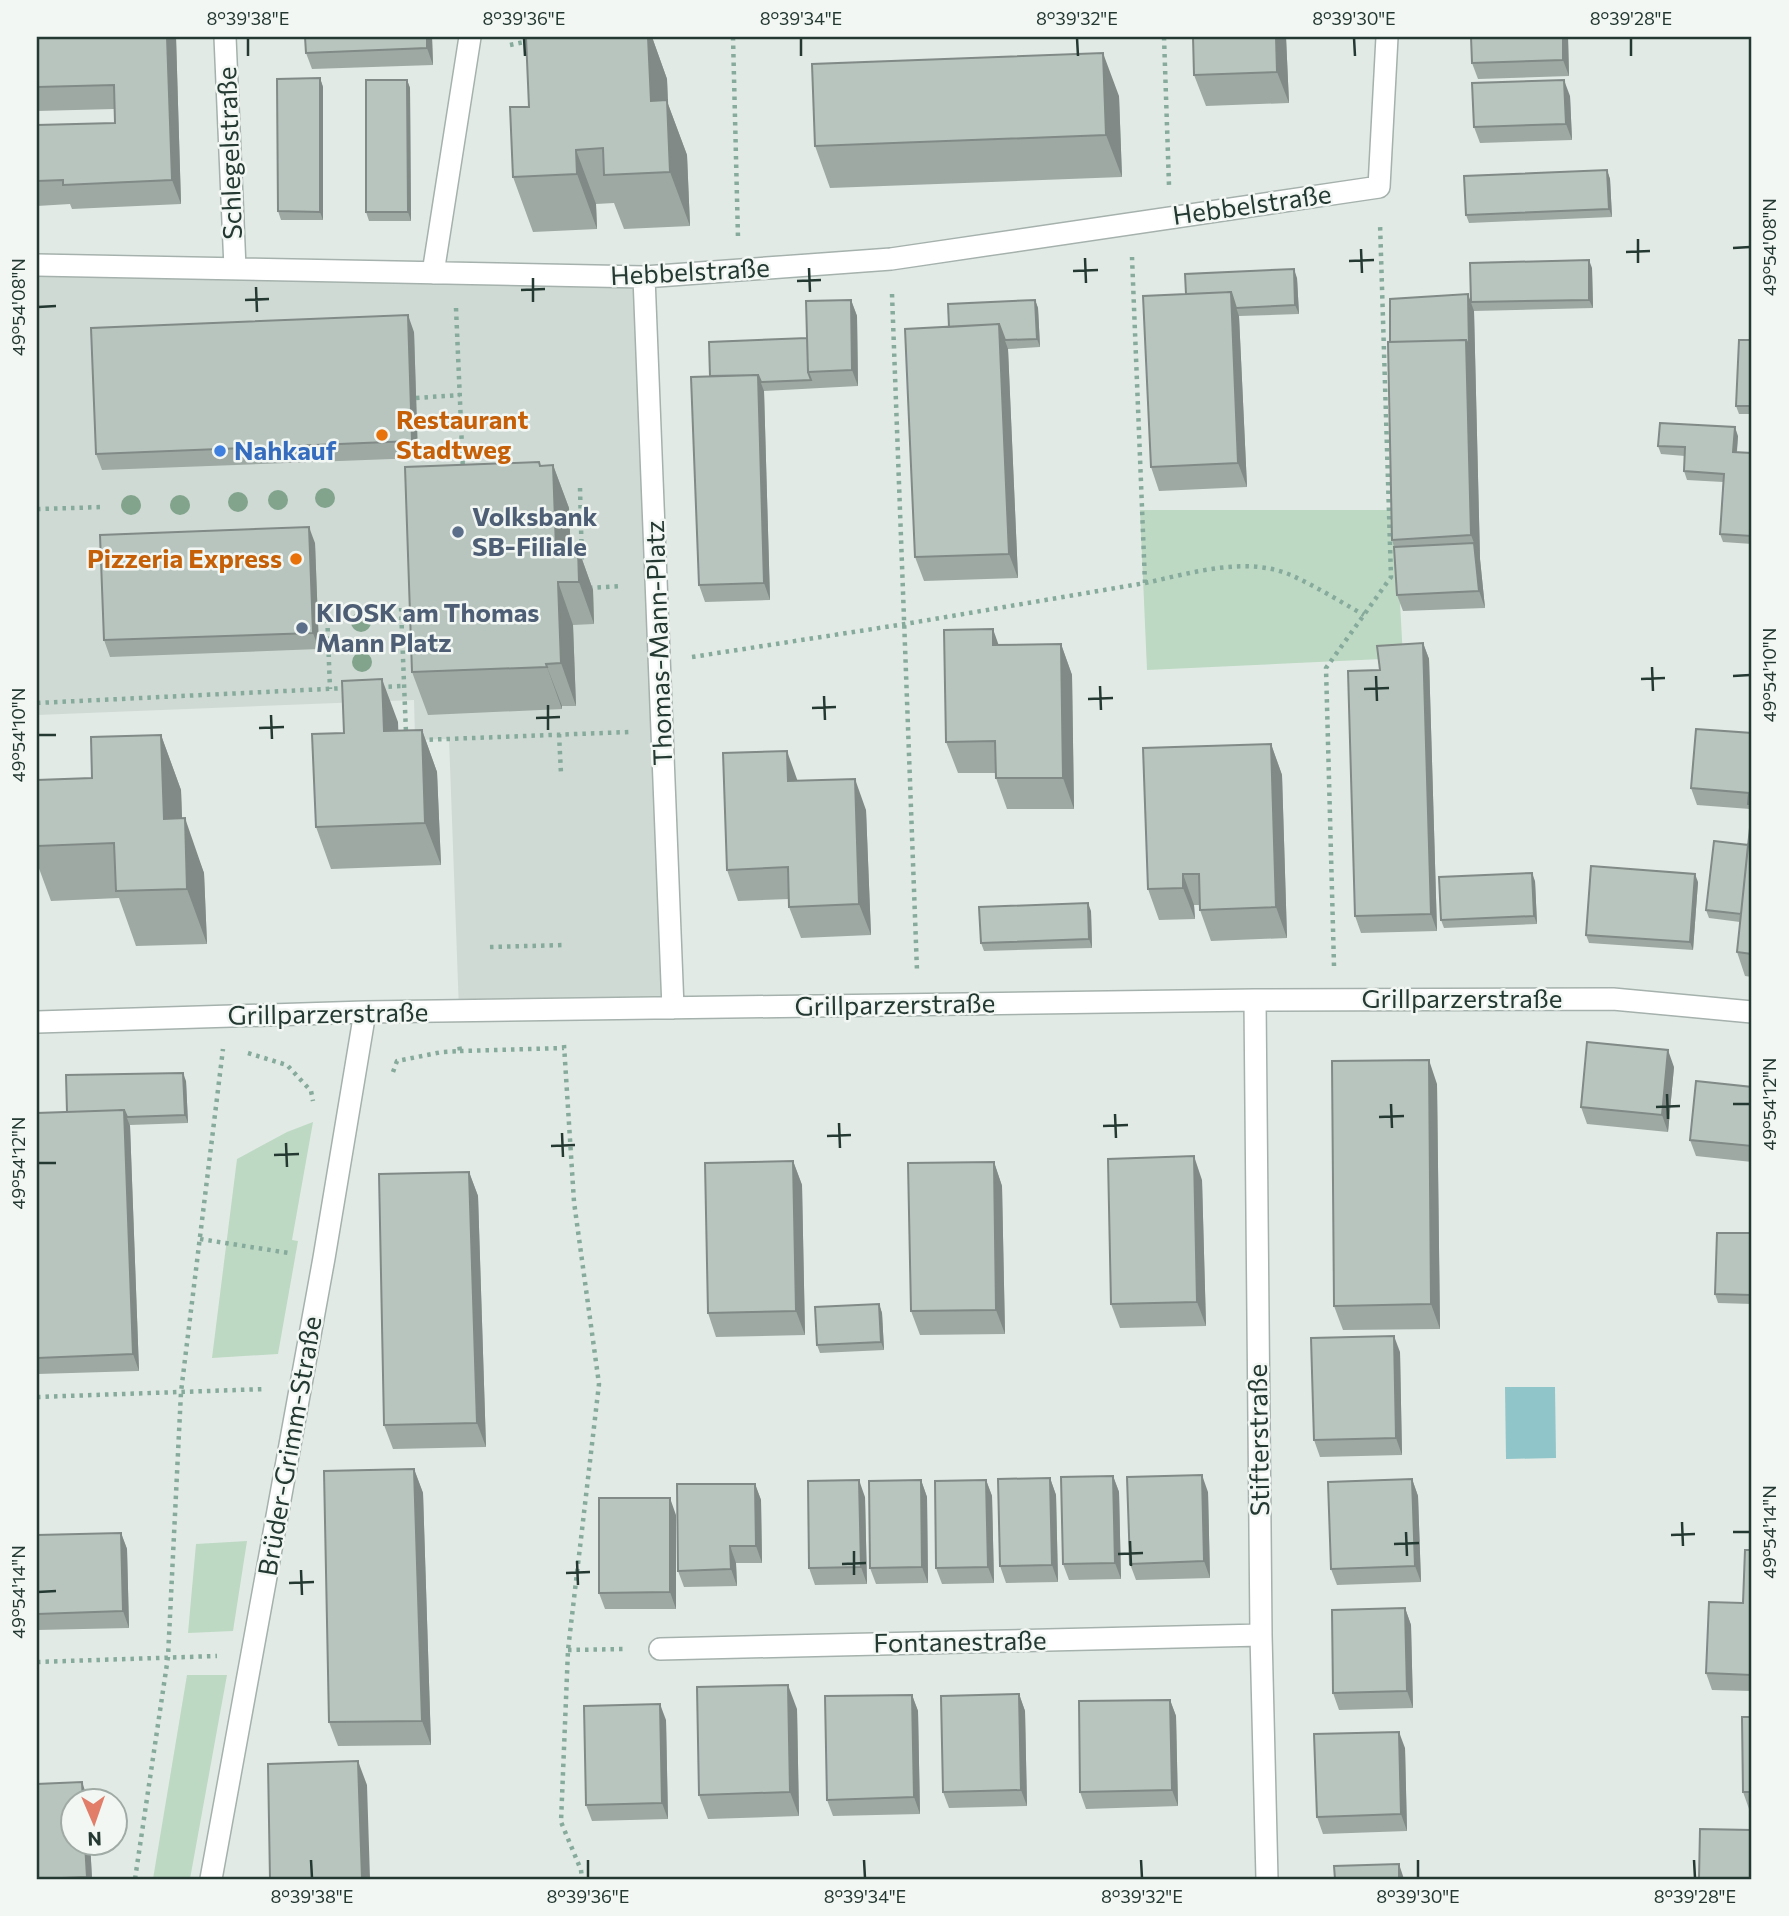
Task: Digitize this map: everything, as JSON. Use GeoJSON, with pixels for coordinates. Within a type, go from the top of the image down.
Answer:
{"type":"FeatureCollection","features":[{"type":"Feature","properties":{"kind":"street","name":"Schlegelstraße"},"geometry":{"type":"LineString","coordinates":[[225,37],[235,268]]}},
{"type":"Feature","properties":{"kind":"street"},"geometry":{"type":"LineString","coordinates":[[433,273],[470,37]]}},
{"type":"Feature","properties":{"kind":"street"},"geometry":{"type":"LineString","coordinates":[[1379,187],[1387,37]]}},
{"type":"Feature","properties":{"kind":"street","name":"Hebbelstraße"},"geometry":{"type":"LineString","coordinates":[[37,265],[644,277],[891,259],[1379,187]]}},
{"type":"Feature","properties":{"kind":"street","name":"Thomas-Mann-Platz"},"geometry":{"type":"LineString","coordinates":[[644,277],[673,1009]]}},
{"type":"Feature","properties":{"kind":"street","name":"Grillparzerstraße"},"geometry":{"type":"LineString","coordinates":[[37,1022],[365,1012],[1255,1000],[1613,999],[1752,1013]]}},
{"type":"Feature","properties":{"kind":"street","name":"Stifterstraße"},"geometry":{"type":"LineString","coordinates":[[1255,1000],[1261,1635],[1267,1879]]}},
{"type":"Feature","properties":{"kind":"street","name":"Brüder-Grimm-Straße"},"geometry":{"type":"LineString","coordinates":[[211,1879],[324,1258],[365,1012]]}},
{"type":"Feature","properties":{"kind":"street","name":"Fontanestraße"},"geometry":{"type":"LineString","coordinates":[[660,1649],[1261,1635]]}},
{"type":"Feature","properties":{"kind":"path"},"geometry":{"type":"LineString","coordinates":[[733,37],[739,270]]}},
{"type":"Feature","properties":{"kind":"path"},"geometry":{"type":"LineString","coordinates":[[1164,37],[1170,217]]}},
{"type":"Feature","properties":{"kind":"path"},"geometry":{"type":"LineString","coordinates":[[510,44],[537,39]]}},
{"type":"Feature","properties":{"kind":"path"},"geometry":{"type":"LineString","coordinates":[[1335,1000],[1326,668],[1391,577],[1379,187]]}},
{"type":"Feature","properties":{"kind":"path"},"geometry":{"type":"LineString","coordinates":[[1131,223],[1145,583]]}},
{"type":"Feature","properties":{"kind":"path"},"geometry":{"type":"LineString","coordinates":[[891,259],[918,1004]]}},
{"type":"Feature","properties":{"kind":"path"},"geometry":{"type":"LineString","coordinates":[[455,274],[463,479]]}},
{"type":"Feature","properties":{"kind":"path"},"geometry":{"type":"LineString","coordinates":[[416,398],[460,396]]}},
{"type":"Feature","properties":{"kind":"path"},"geometry":{"type":"LineString","coordinates":[[580,488],[582,575]]}},
{"type":"Feature","properties":{"kind":"path"},"geometry":{"type":"LineString","coordinates":[[37,509],[104,506]]}},
{"type":"Feature","properties":{"kind":"path"},"geometry":{"type":"LineString","coordinates":[[660,662],[905,624],[1214,569],[1245,566],[1270,568],[1292,575],[1364,615]]}},
{"type":"Feature","properties":{"kind":"path"},"geometry":{"type":"LineString","coordinates":[[583,588],[599,587]]}},
{"type":"Feature","properties":{"kind":"path"},"geometry":{"type":"LineString","coordinates":[[401,608],[406,740]]}},
{"type":"Feature","properties":{"kind":"path"},"geometry":{"type":"LineString","coordinates":[[327,611],[330,689]]}},
{"type":"Feature","properties":{"kind":"path"},"geometry":{"type":"LineString","coordinates":[[379,687],[404,686]]}},
{"type":"Feature","properties":{"kind":"path"},"geometry":{"type":"LineString","coordinates":[[37,704],[354,688]]}},
{"type":"Feature","properties":{"kind":"path"},"geometry":{"type":"LineString","coordinates":[[415,740],[662,731]]}},
{"type":"Feature","properties":{"kind":"path"},"geometry":{"type":"LineString","coordinates":[[559,734],[561,774]]}},
{"type":"Feature","properties":{"kind":"path"},"geometry":{"type":"LineString","coordinates":[[490,947],[566,945]]}},
{"type":"Feature","properties":{"kind":"path"},"geometry":{"type":"LineString","coordinates":[[459,1011],[460,1051]]}},
{"type":"Feature","properties":{"kind":"path"},"geometry":{"type":"LineString","coordinates":[[562,1011],[574,1202],[599,1384],[568,1650],[561,1822],[581,1870],[582,1879]]}},
{"type":"Feature","properties":{"kind":"path"},"geometry":{"type":"LineString","coordinates":[[135,1879],[168,1657],[181,1392],[227,1016]]}},
{"type":"Feature","properties":{"kind":"path"},"geometry":{"type":"LineString","coordinates":[[390,1080],[397,1061],[442,1052],[565,1048]]}},
{"type":"Feature","properties":{"kind":"path"},"geometry":{"type":"LineString","coordinates":[[223,1049],[232,1050]]}},
{"type":"Feature","properties":{"kind":"path"},"geometry":{"type":"LineString","coordinates":[[241,1051],[287,1065],[311,1091],[316,1112]]}},
{"type":"Feature","properties":{"kind":"path"},"geometry":{"type":"LineString","coordinates":[[200,1239],[324,1258]]}},
{"type":"Feature","properties":{"kind":"path"},"geometry":{"type":"LineString","coordinates":[[37,1397],[300,1388]]}},
{"type":"Feature","properties":{"kind":"path"},"geometry":{"type":"LineString","coordinates":[[568,1650],[660,1649]]}},
{"type":"Feature","properties":{"kind":"path"},"geometry":{"type":"LineString","coordinates":[[37,1662],[253,1654]]}},
{"type":"Feature","properties":{"kind":"shaded area"},"geometry":{"type":"Polygon","coordinates":[[[37,265],[644,277],[673,1008],[459,1011],[449,739],[415,740],[414,700],[37,715],[37,265]]]}},
{"type":"Feature","properties":{"kind":"green space"},"geometry":{"type":"Polygon","coordinates":[[[1140,510],[1395,510],[1403,658],[1147,670],[1140,510]]]}},
{"type":"Feature","properties":{"kind":"green space"},"geometry":{"type":"Polygon","coordinates":[[[313,1122],[292,1240],[298,1241],[278,1354],[212,1358],[237,1159],[287,1132],[313,1122]]]}},
{"type":"Feature","properties":{"kind":"green space"},"geometry":{"type":"Polygon","coordinates":[[[247,1541],[233,1631],[188,1633],[196,1544],[247,1541]]]}},
{"type":"Feature","properties":{"kind":"green space"},"geometry":{"type":"Polygon","coordinates":[[[187,1675],[227,1675],[190,1879],[153,1879],[187,1675]]]}},
{"type":"Feature","properties":{"kind":"water"},"geometry":{"type":"Polygon","coordinates":[[[1505,1387],[1555,1387],[1556,1458],[1506,1459],[1505,1387]]]}},
{"type":"Feature","properties":{"kind":"building"},"geometry":{"type":"Polygon","coordinates":[[[37,37],[167,37],[172,180],[63,185],[63,180],[37,181],[37,125],[115,123],[114,85],[37,87],[37,37]]]}},
{"type":"Feature","properties":{"kind":"building"},"geometry":{"type":"Polygon","coordinates":[[[305,37],[427,37],[427,48],[306,53],[305,37]]]}},
{"type":"Feature","properties":{"kind":"building"},"geometry":{"type":"Polygon","coordinates":[[[526,37],[648,37],[651,101],[667,100],[670,172],[604,175],[603,148],[576,150],[577,174],[513,177],[510,107],[529,107],[526,37]]]}},
{"type":"Feature","properties":{"kind":"building"},"geometry":{"type":"Polygon","coordinates":[[[1193,37],[1276,37],[1277,72],[1194,75],[1193,37]]]}},
{"type":"Feature","properties":{"kind":"building"},"geometry":{"type":"Polygon","coordinates":[[[1471,37],[1563,37],[1563,60],[1472,63],[1471,37]]]}},
{"type":"Feature","properties":{"kind":"building"},"geometry":{"type":"Polygon","coordinates":[[[1103,53],[1106,135],[815,146],[812,64],[1103,53]]]}},
{"type":"Feature","properties":{"kind":"building"},"geometry":{"type":"Polygon","coordinates":[[[320,78],[320,212],[278,211],[277,79],[320,78]]]}},
{"type":"Feature","properties":{"kind":"building"},"geometry":{"type":"Polygon","coordinates":[[[366,80],[407,80],[408,212],[366,212],[366,80]]]}},
{"type":"Feature","properties":{"kind":"building"},"geometry":{"type":"Polygon","coordinates":[[[1564,80],[1566,124],[1474,127],[1472,83],[1564,80]]]}},
{"type":"Feature","properties":{"kind":"building"},"geometry":{"type":"Polygon","coordinates":[[[1607,170],[1609,209],[1466,215],[1464,176],[1607,170]]]}},
{"type":"Feature","properties":{"kind":"building"},"geometry":{"type":"Polygon","coordinates":[[[1589,260],[1589,300],[1471,302],[1470,263],[1589,260]]]}},
{"type":"Feature","properties":{"kind":"building"},"geometry":{"type":"Polygon","coordinates":[[[1294,269],[1295,305],[1236,308],[1231,292],[1186,294],[1185,274],[1294,269]]]}},
{"type":"Feature","properties":{"kind":"building"},"geometry":{"type":"Polygon","coordinates":[[[1231,292],[1238,463],[1151,467],[1143,296],[1231,292]]]}},
{"type":"Feature","properties":{"kind":"building"},"geometry":{"type":"Polygon","coordinates":[[[1468,294],[1469,347],[1466,340],[1390,342],[1390,299],[1468,294]]]}},
{"type":"Feature","properties":{"kind":"building"},"geometry":{"type":"Polygon","coordinates":[[[851,300],[852,370],[808,372],[806,301],[851,300]]]}},
{"type":"Feature","properties":{"kind":"building"},"geometry":{"type":"Polygon","coordinates":[[[1035,300],[1037,339],[1005,340],[999,324],[949,327],[948,304],[1035,300]]]}},
{"type":"Feature","properties":{"kind":"building"},"geometry":{"type":"Polygon","coordinates":[[[408,315],[412,441],[96,454],[91,328],[408,315]]]}},
{"type":"Feature","properties":{"kind":"building"},"geometry":{"type":"Polygon","coordinates":[[[999,324],[1009,554],[915,557],[905,329],[999,324]]]}},
{"type":"Feature","properties":{"kind":"building"},"geometry":{"type":"Polygon","coordinates":[[[807,338],[808,372],[811,380],[761,382],[758,375],[710,376],[709,342],[807,338]]]}},
{"type":"Feature","properties":{"kind":"building"},"geometry":{"type":"Polygon","coordinates":[[[1466,340],[1471,535],[1392,540],[1388,342],[1466,340]]]}},
{"type":"Feature","properties":{"kind":"building"},"geometry":{"type":"Polygon","coordinates":[[[1739,340],[1752,340],[1752,406],[1736,406],[1739,340]]]}},
{"type":"Feature","properties":{"kind":"building"},"geometry":{"type":"Polygon","coordinates":[[[758,375],[764,583],[699,585],[691,377],[758,375]]]}},
{"type":"Feature","properties":{"kind":"building"},"geometry":{"type":"Polygon","coordinates":[[[1660,423],[1735,427],[1733,452],[1752,453],[1752,536],[1720,534],[1724,474],[1684,471],[1685,447],[1658,446],[1660,423]]]}},
{"type":"Feature","properties":{"kind":"building"},"geometry":{"type":"Polygon","coordinates":[[[539,462],[540,466],[553,465],[556,548],[578,548],[579,582],[558,582],[561,663],[546,664],[547,667],[412,672],[405,467],[539,462]]]}},
{"type":"Feature","properties":{"kind":"building"},"geometry":{"type":"Polygon","coordinates":[[[309,527],[313,633],[104,640],[100,535],[309,527]]]}},
{"type":"Feature","properties":{"kind":"building"},"geometry":{"type":"Polygon","coordinates":[[[1474,543],[1479,591],[1397,595],[1394,547],[1474,543]]]}},
{"type":"Feature","properties":{"kind":"building"},"geometry":{"type":"Polygon","coordinates":[[[993,629],[993,645],[1061,644],[1063,778],[996,778],[995,741],[946,742],[944,630],[993,629]]]}},
{"type":"Feature","properties":{"kind":"building"},"geometry":{"type":"Polygon","coordinates":[[[1423,643],[1431,914],[1355,916],[1348,671],[1380,670],[1377,646],[1423,643]]]}},
{"type":"Feature","properties":{"kind":"building"},"geometry":{"type":"Polygon","coordinates":[[[382,679],[384,731],[422,730],[425,823],[316,827],[312,734],[344,733],[342,681],[382,679]]]}},
{"type":"Feature","properties":{"kind":"building"},"geometry":{"type":"Polygon","coordinates":[[[1696,729],[1752,733],[1752,804],[1748,804],[1749,793],[1691,788],[1696,729]]]}},
{"type":"Feature","properties":{"kind":"building"},"geometry":{"type":"Polygon","coordinates":[[[161,735],[164,819],[185,818],[187,889],[116,891],[114,843],[37,846],[37,780],[92,778],[91,737],[161,735]]]}},
{"type":"Feature","properties":{"kind":"building"},"geometry":{"type":"Polygon","coordinates":[[[1271,744],[1276,907],[1200,910],[1199,874],[1183,874],[1183,888],[1148,889],[1143,748],[1271,744]]]}},
{"type":"Feature","properties":{"kind":"building"},"geometry":{"type":"Polygon","coordinates":[[[787,751],[788,781],[855,779],[859,904],[789,907],[788,867],[727,870],[723,753],[787,751]]]}},
{"type":"Feature","properties":{"kind":"building"},"geometry":{"type":"Polygon","coordinates":[[[1752,818],[1752,954],[1737,952],[1752,818]]]}},
{"type":"Feature","properties":{"kind":"building"},"geometry":{"type":"Polygon","coordinates":[[[1714,841],[1748,845],[1741,914],[1706,910],[1714,841]]]}},
{"type":"Feature","properties":{"kind":"building"},"geometry":{"type":"Polygon","coordinates":[[[1591,866],[1695,874],[1690,942],[1586,935],[1591,866]]]}},
{"type":"Feature","properties":{"kind":"building"},"geometry":{"type":"Polygon","coordinates":[[[1532,873],[1534,916],[1441,920],[1439,877],[1532,873]]]}},
{"type":"Feature","properties":{"kind":"building"},"geometry":{"type":"Polygon","coordinates":[[[1088,903],[1089,939],[981,943],[979,907],[1088,903]]]}},
{"type":"Feature","properties":{"kind":"building"},"geometry":{"type":"Polygon","coordinates":[[[1587,1042],[1668,1050],[1662,1115],[1581,1107],[1587,1042]]]}},
{"type":"Feature","properties":{"kind":"building"},"geometry":{"type":"Polygon","coordinates":[[[1429,1060],[1431,1304],[1334,1306],[1332,1061],[1429,1060]]]}},
{"type":"Feature","properties":{"kind":"building"},"geometry":{"type":"Polygon","coordinates":[[[183,1073],[185,1115],[127,1117],[124,1110],[67,1112],[66,1075],[183,1073]]]}},
{"type":"Feature","properties":{"kind":"building"},"geometry":{"type":"Polygon","coordinates":[[[1696,1081],[1752,1087],[1752,1146],[1690,1140],[1696,1081]]]}},
{"type":"Feature","properties":{"kind":"building"},"geometry":{"type":"Polygon","coordinates":[[[124,1110],[133,1354],[37,1358],[37,1113],[124,1110]]]}},
{"type":"Feature","properties":{"kind":"building"},"geometry":{"type":"Polygon","coordinates":[[[1194,1156],[1197,1302],[1111,1304],[1108,1159],[1194,1156]]]}},
{"type":"Feature","properties":{"kind":"building"},"geometry":{"type":"Polygon","coordinates":[[[793,1161],[796,1311],[708,1313],[705,1163],[793,1161]]]}},
{"type":"Feature","properties":{"kind":"building"},"geometry":{"type":"Polygon","coordinates":[[[994,1162],[996,1310],[911,1311],[908,1163],[994,1162]]]}},
{"type":"Feature","properties":{"kind":"building"},"geometry":{"type":"Polygon","coordinates":[[[469,1172],[477,1423],[384,1425],[379,1174],[469,1172]]]}},
{"type":"Feature","properties":{"kind":"building"},"geometry":{"type":"Polygon","coordinates":[[[1717,1233],[1752,1233],[1752,1295],[1715,1294],[1717,1233]]]}},
{"type":"Feature","properties":{"kind":"building"},"geometry":{"type":"Polygon","coordinates":[[[879,1304],[881,1342],[817,1345],[815,1307],[879,1304]]]}},
{"type":"Feature","properties":{"kind":"building"},"geometry":{"type":"Polygon","coordinates":[[[1394,1336],[1396,1438],[1314,1440],[1311,1338],[1394,1336]]]}},
{"type":"Feature","properties":{"kind":"building"},"geometry":{"type":"Polygon","coordinates":[[[414,1469],[422,1721],[329,1722],[324,1471],[414,1469]]]}},
{"type":"Feature","properties":{"kind":"building"},"geometry":{"type":"Polygon","coordinates":[[[1202,1475],[1204,1561],[1130,1564],[1127,1477],[1202,1475]]]}},
{"type":"Feature","properties":{"kind":"building"},"geometry":{"type":"Polygon","coordinates":[[[1113,1476],[1115,1563],[1063,1564],[1061,1477],[1113,1476]]]}},
{"type":"Feature","properties":{"kind":"building"},"geometry":{"type":"Polygon","coordinates":[[[1050,1478],[1052,1565],[1000,1566],[998,1479],[1050,1478]]]}},
{"type":"Feature","properties":{"kind":"building"},"geometry":{"type":"Polygon","coordinates":[[[1412,1479],[1415,1566],[1331,1569],[1328,1482],[1412,1479]]]}},
{"type":"Feature","properties":{"kind":"building"},"geometry":{"type":"Polygon","coordinates":[[[859,1480],[861,1567],[809,1568],[808,1481],[859,1480]]]}},
{"type":"Feature","properties":{"kind":"building"},"geometry":{"type":"Polygon","coordinates":[[[921,1480],[922,1567],[870,1568],[869,1481],[921,1480]]]}},
{"type":"Feature","properties":{"kind":"building"},"geometry":{"type":"Polygon","coordinates":[[[986,1480],[988,1567],[936,1568],[935,1481],[986,1480]]]}},
{"type":"Feature","properties":{"kind":"building"},"geometry":{"type":"Polygon","coordinates":[[[677,1484],[755,1484],[756,1546],[730,1546],[731,1569],[678,1571],[677,1484]]]}},
{"type":"Feature","properties":{"kind":"building"},"geometry":{"type":"Polygon","coordinates":[[[599,1498],[670,1498],[670,1592],[599,1593],[599,1498]]]}},
{"type":"Feature","properties":{"kind":"building"},"geometry":{"type":"Polygon","coordinates":[[[121,1533],[123,1611],[37,1614],[37,1535],[121,1533]]]}},
{"type":"Feature","properties":{"kind":"building"},"geometry":{"type":"Polygon","coordinates":[[[1745,1550],[1752,1550],[1752,1675],[1706,1673],[1709,1602],[1743,1603],[1745,1550]]]}},
{"type":"Feature","properties":{"kind":"building"},"geometry":{"type":"Polygon","coordinates":[[[1405,1608],[1407,1691],[1333,1693],[1332,1610],[1405,1608]]]}},
{"type":"Feature","properties":{"kind":"building"},"geometry":{"type":"Polygon","coordinates":[[[788,1685],[790,1792],[699,1795],[697,1687],[788,1685]]]}},
{"type":"Feature","properties":{"kind":"building"},"geometry":{"type":"Polygon","coordinates":[[[1019,1694],[1021,1790],[943,1792],[941,1696],[1019,1694]]]}},
{"type":"Feature","properties":{"kind":"building"},"geometry":{"type":"Polygon","coordinates":[[[912,1695],[914,1797],[827,1800],[825,1696],[912,1695]]]}},
{"type":"Feature","properties":{"kind":"building"},"geometry":{"type":"Polygon","coordinates":[[[1170,1700],[1172,1790],[1080,1792],[1079,1701],[1170,1700]]]}},
{"type":"Feature","properties":{"kind":"building"},"geometry":{"type":"Polygon","coordinates":[[[660,1704],[662,1803],[586,1805],[584,1706],[660,1704]]]}},
{"type":"Feature","properties":{"kind":"building"},"geometry":{"type":"Polygon","coordinates":[[[1742,1717],[1752,1717],[1752,1792],[1743,1792],[1742,1717]]]}},
{"type":"Feature","properties":{"kind":"building"},"geometry":{"type":"Polygon","coordinates":[[[1399,1732],[1401,1814],[1317,1817],[1314,1734],[1399,1732]]]}},
{"type":"Feature","properties":{"kind":"building"},"geometry":{"type":"Polygon","coordinates":[[[358,1761],[362,1879],[270,1879],[268,1764],[358,1761]]]}},
{"type":"Feature","properties":{"kind":"building"},"geometry":{"type":"Polygon","coordinates":[[[82,1782],[82,1786],[60,1786],[60,1856],[86,1856],[87,1877],[37,1879],[37,1784],[82,1782]]]}},
{"type":"Feature","properties":{"kind":"building"},"geometry":{"type":"Polygon","coordinates":[[[1700,1829],[1752,1830],[1752,1879],[1699,1879],[1700,1829]]]}},
{"type":"Feature","properties":{"kind":"building"},"geometry":{"type":"Polygon","coordinates":[[[1399,1864],[1399,1879],[1335,1879],[1334,1866],[1399,1864]]]}},
{"type":"Feature","properties":{"kind":"place","name":"Restaurant Stadtweg"},"geometry":{"type":"Point","coordinates":[382,435]}},
{"type":"Feature","properties":{"kind":"place","name":"Nahkauf"},"geometry":{"type":"Point","coordinates":[220,451]}},
{"type":"Feature","properties":{"kind":"place","name":"Volksbank SB-Filiale"},"geometry":{"type":"Point","coordinates":[458,532]}},
{"type":"Feature","properties":{"kind":"place","name":"Pizzeria Express"},"geometry":{"type":"Point","coordinates":[296,559]}},
{"type":"Feature","properties":{"kind":"place","name":"KIOSK am Thomas Mann Platz"},"geometry":{"type":"Point","coordinates":[302,628]}}]}
